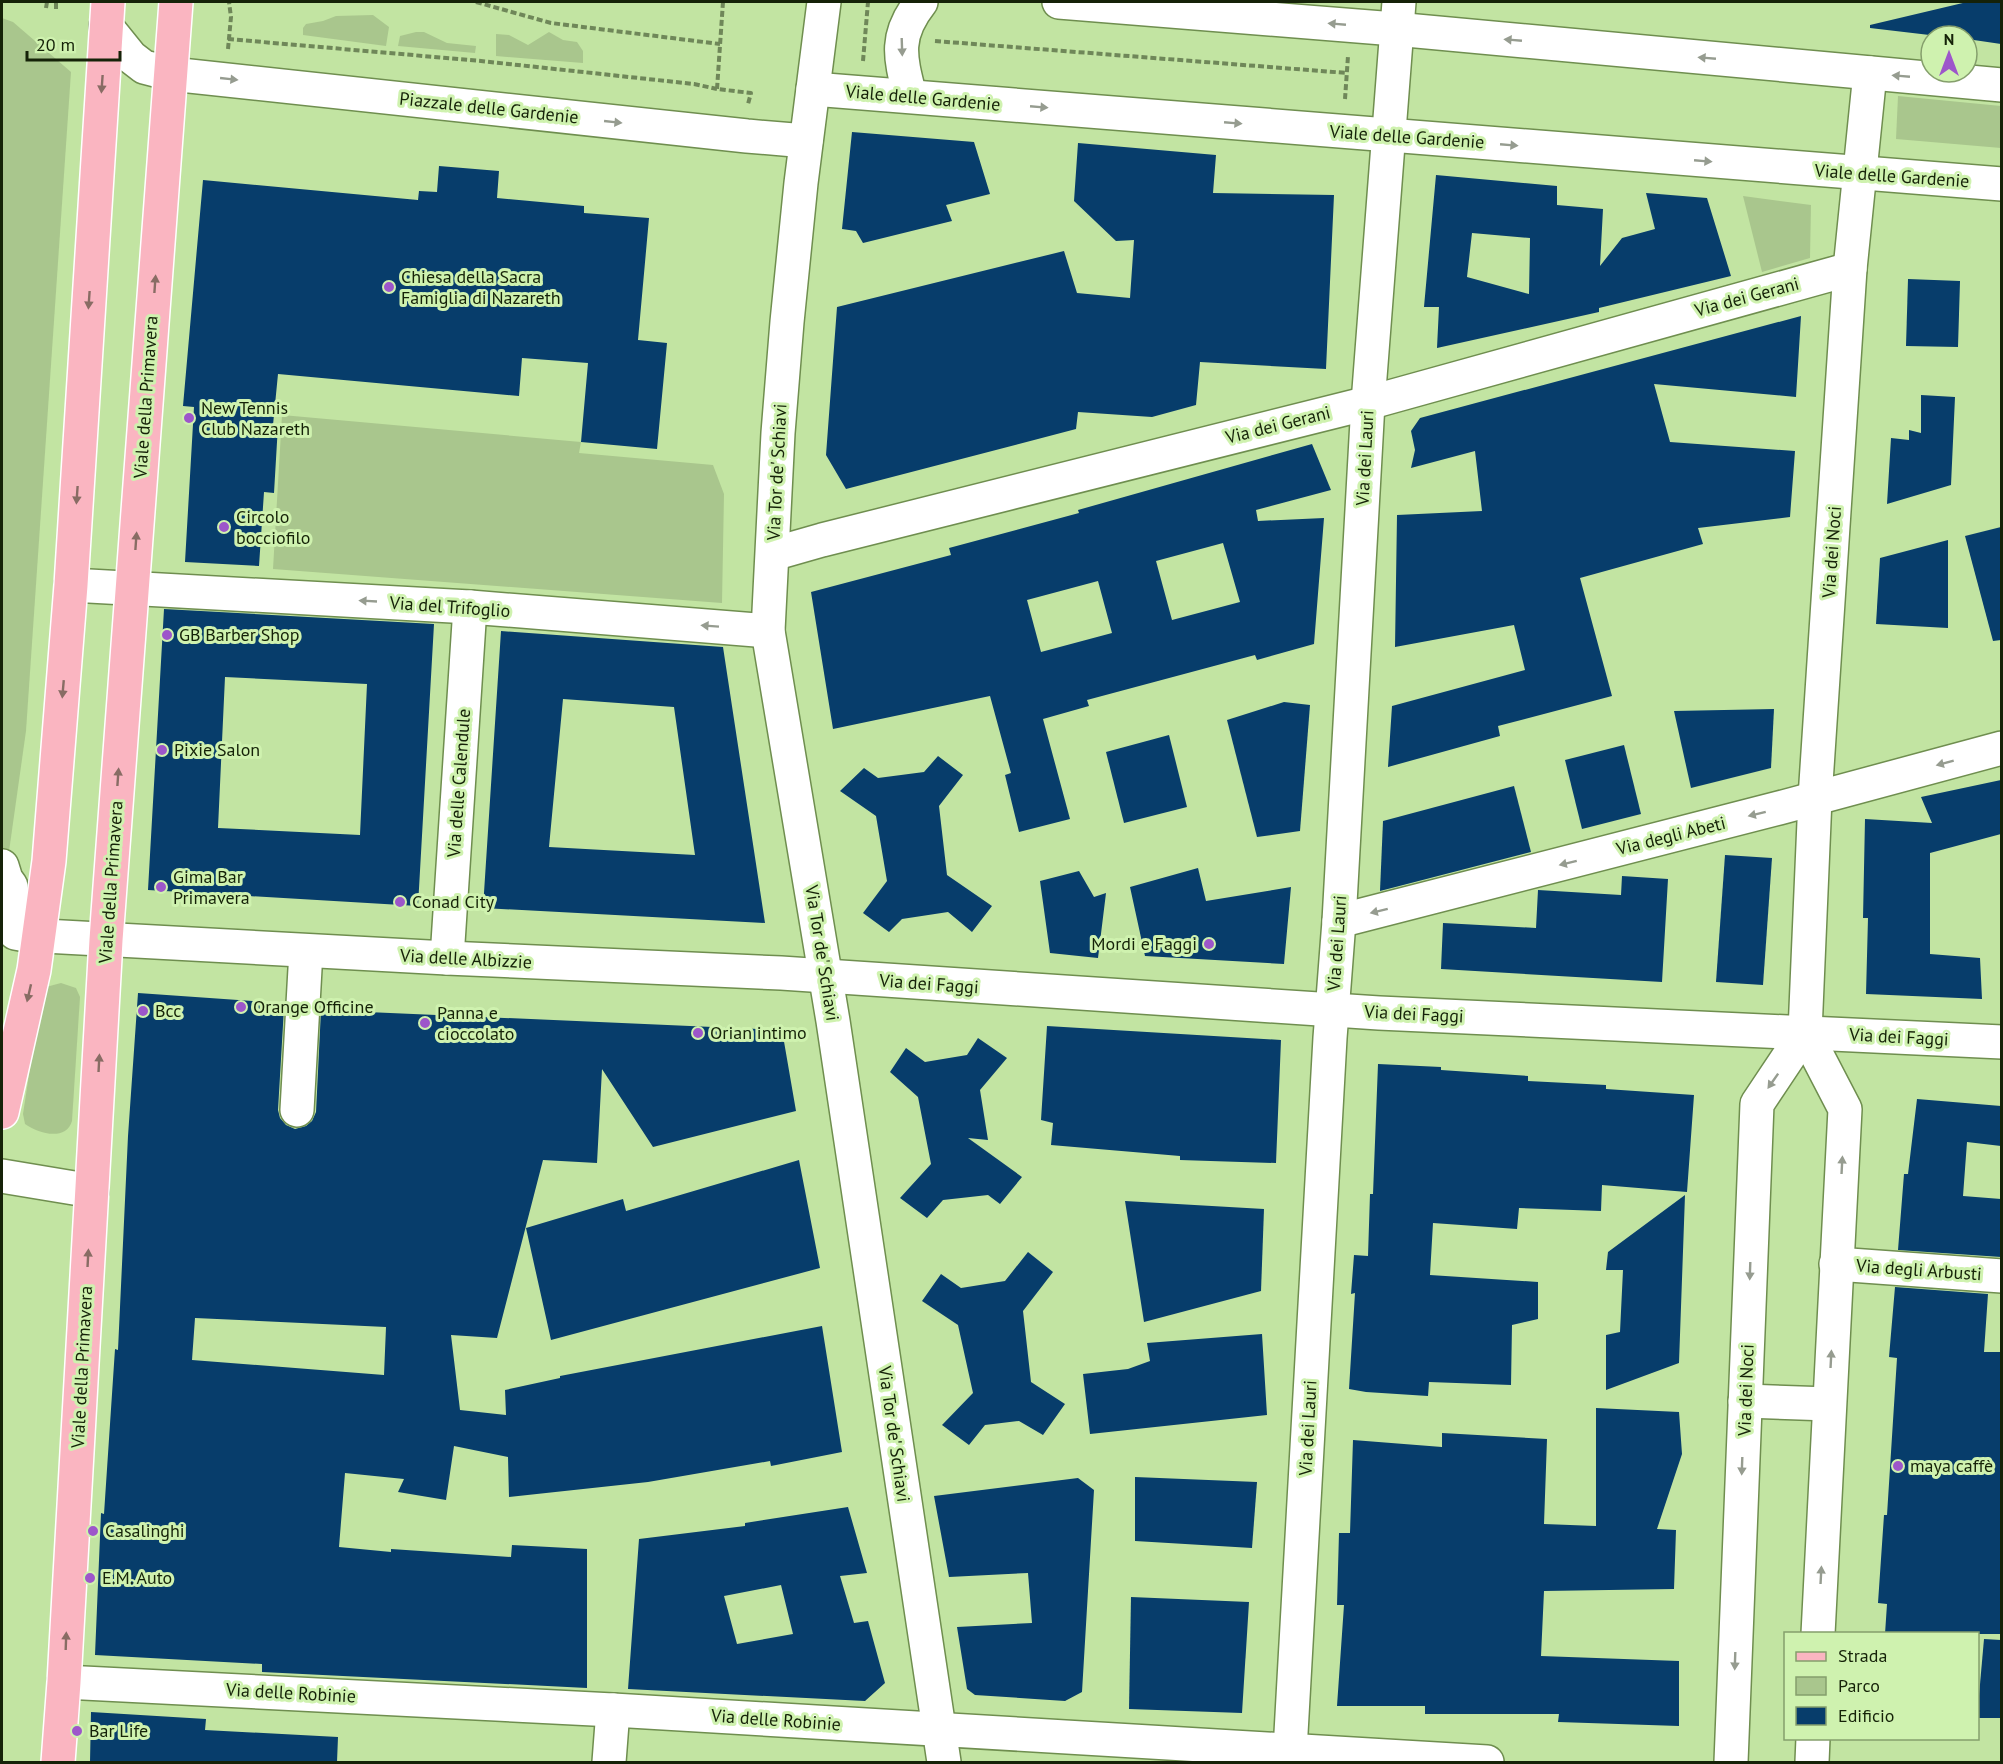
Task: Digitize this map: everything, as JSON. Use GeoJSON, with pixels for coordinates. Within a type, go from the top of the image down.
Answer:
{"type":"FeatureCollection","features":[{"type":"Feature","properties":{"kind":"main road","name":"Viale della Primavera"},"geometry":{"type":"LineString","coordinates":[[58,1762],[106,940],[176,2]]}},
{"type":"Feature","properties":{"kind":"main road"},"geometry":{"type":"LineString","coordinates":[[2,1112],[40,935],[50,850],[71,585],[107,14]]}},
{"type":"Feature","properties":{"kind":"street","name":"Via Tor de' Schiavi"},"geometry":{"type":"LineString","coordinates":[[824,2],[806,141],[787,322],[778,433],[768,631],[826,976],[944,1762]]}},
{"type":"Feature","properties":{"kind":"street"},"geometry":{"type":"LineString","coordinates":[[910,96],[905,76],[901,39],[910,16],[921,2]]}},
{"type":"Feature","properties":{"kind":"street"},"geometry":{"type":"LineString","coordinates":[[1059,2],[1397,15],[1870,73],[2001,85]]}},
{"type":"Feature","properties":{"kind":"street","name":"Piazzale delle Gardenie"},"geometry":{"type":"LineString","coordinates":[[107,14],[131,57],[144,68],[171,74],[806,141]]}},
{"type":"Feature","properties":{"kind":"street","name":"Via dei Lauri"},"geometry":{"type":"LineString","coordinates":[[1290,1751],[1368,403],[1397,15]]}},
{"type":"Feature","properties":{"kind":"street","name":"Via dei Noci"},"geometry":{"type":"LineString","coordinates":[[1818,1632],[1828,1404],[1845,1109],[1805,1032],[1815,798],[1850,269],[1870,73]]}},
{"type":"Feature","properties":{"kind":"street","name":"Viale delle Gardenie"},"geometry":{"type":"LineString","coordinates":[[813,89],[2001,184]]}},
{"type":"Feature","properties":{"kind":"street","name":"Via dei Gerani"},"geometry":{"type":"LineString","coordinates":[[773,554],[1368,403],[1850,269]]}},
{"type":"Feature","properties":{"kind":"street","name":"Via del Trifoglio"},"geometry":{"type":"LineString","coordinates":[[71,585],[470,607],[768,631]]}},
{"type":"Feature","properties":{"kind":"street","name":"Via delle Calendule"},"geometry":{"type":"LineString","coordinates":[[447,958],[470,607]]}},
{"type":"Feature","properties":{"kind":"street","name":"Via degli Abeti"},"geometry":{"type":"LineString","coordinates":[[1339,921],[2001,748]]}},
{"type":"Feature","properties":{"kind":"street","name":"Via delle Albizzie"},"geometry":{"type":"LineString","coordinates":[[2,866],[11,886],[15,933],[306,951],[826,976]]}},
{"type":"Feature","properties":{"kind":"street"},"geometry":{"type":"LineString","coordinates":[[297,1110],[306,951]]}},
{"type":"Feature","properties":{"kind":"street","name":"Via dei Faggi"},"geometry":{"type":"LineString","coordinates":[[826,976],[1332,1010],[2001,1042]]}},
{"type":"Feature","properties":{"kind":"street","name":"Via dei Noci"},"geometry":{"type":"LineString","coordinates":[[1731,1762],[1757,1104],[1805,1032]]}},
{"type":"Feature","properties":{"kind":"street"},"geometry":{"type":"LineString","coordinates":[[2,1176],[92,1191]]}},
{"type":"Feature","properties":{"kind":"street","name":"Via degli Arbusti"},"geometry":{"type":"LineString","coordinates":[[1836,1264],[2001,1275]]}},
{"type":"Feature","properties":{"kind":"street"},"geometry":{"type":"LineString","coordinates":[[1745,1401],[1828,1404]]}},
{"type":"Feature","properties":{"kind":"street","name":"Via delle Robinie"},"geometry":{"type":"LineString","coordinates":[[64,1682],[613,1710],[1487,1762]]}},
{"type":"Feature","properties":{"kind":"street"},"geometry":{"type":"LineString","coordinates":[[609,1762],[613,1710]]}},
{"type":"Feature","properties":{"kind":"street"},"geometry":{"type":"LineString","coordinates":[[1812,1762],[1813,1740]]}},
{"type":"Feature","properties":{"kind":"path"},"geometry":{"type":"LineString","coordinates":[[46,8],[47,2]]}},
{"type":"Feature","properties":{"kind":"path"},"geometry":{"type":"LineString","coordinates":[[56,2],[56,9]]}},
{"type":"Feature","properties":{"kind":"path"},"geometry":{"type":"LineString","coordinates":[[228,53],[231,17],[229,2]]}},
{"type":"Feature","properties":{"kind":"path"},"geometry":{"type":"LineString","coordinates":[[476,2],[551,23],[720,44]]}},
{"type":"Feature","properties":{"kind":"path"},"geometry":{"type":"LineString","coordinates":[[717,89],[723,2]]}},
{"type":"Feature","properties":{"kind":"path"},"geometry":{"type":"LineString","coordinates":[[863,63],[868,2]]}},
{"type":"Feature","properties":{"kind":"path"},"geometry":{"type":"LineString","coordinates":[[228,39],[481,61],[694,84],[751,93],[748,105]]}},
{"type":"Feature","properties":{"kind":"path"},"geometry":{"type":"LineString","coordinates":[[924,40],[1347,73]]}},
{"type":"Feature","properties":{"kind":"path"},"geometry":{"type":"LineString","coordinates":[[1345,101],[1348,51]]}},
{"type":"Feature","properties":{"kind":"green space"},"geometry":{"type":"Polygon","coordinates":[[[373,15],[389,27],[386,46],[303,35],[303,28],[306,24],[336,16],[373,15]]]}},
{"type":"Feature","properties":{"kind":"green space"},"geometry":{"type":"Polygon","coordinates":[[[2,18],[13,22],[71,72],[26,731],[2,901],[2,18]]]}},
{"type":"Feature","properties":{"kind":"green space"},"geometry":{"type":"Polygon","coordinates":[[[424,32],[447,43],[476,46],[475,53],[398,46],[400,36],[424,32]]]}},
{"type":"Feature","properties":{"kind":"green space"},"geometry":{"type":"Polygon","coordinates":[[[549,32],[563,40],[577,42],[583,51],[583,63],[496,56],[496,34],[509,35],[528,45],[549,32]]]}},
{"type":"Feature","properties":{"kind":"green space"},"geometry":{"type":"Polygon","coordinates":[[[1898,96],[2001,106],[2001,148],[1896,139],[1898,96]]]}},
{"type":"Feature","properties":{"kind":"green space"},"geometry":{"type":"Polygon","coordinates":[[[1743,196],[1811,205],[1810,258],[1762,272],[1743,196]]]}},
{"type":"Feature","properties":{"kind":"green space"},"geometry":{"type":"Polygon","coordinates":[[[282,415],[581,442],[579,453],[713,465],[724,494],[722,603],[273,569],[282,415]]]}},
{"type":"Feature","properties":{"kind":"green space"},"geometry":{"type":"Polygon","coordinates":[[[61,983],[76,988],[80,997],[72,1121],[64,1132],[51,1134],[25,1124],[23,1114],[41,996],[46,987],[61,983]]]}},
{"type":"Feature","properties":{"kind":"building"},"geometry":{"type":"Polygon","coordinates":[[[1967,2],[2001,2],[2001,44],[1979,41],[1979,24],[1919,24],[1919,34],[1870,28],[1870,25],[1967,2]]]}},
{"type":"Feature","properties":{"kind":"building"},"geometry":{"type":"Polygon","coordinates":[[[852,132],[974,142],[990,194],[946,205],[952,221],[863,243],[856,231],[842,229],[852,132]]]}},
{"type":"Feature","properties":{"kind":"building"},"geometry":{"type":"Polygon","coordinates":[[[1078,143],[1216,155],[1213,193],[1334,195],[1326,369],[1200,362],[1196,405],[1152,417],[1078,412],[1076,429],[846,489],[826,455],[837,307],[1064,251],[1077,293],[1130,298],[1134,240],[1116,241],[1074,201],[1078,143]]]}},
{"type":"Feature","properties":{"kind":"building"},"geometry":{"type":"Polygon","coordinates":[[[439,166],[499,171],[497,198],[584,206],[584,213],[649,218],[638,340],[667,343],[657,449],[581,442],[588,363],[522,358],[519,396],[278,374],[273,425],[278,425],[274,493],[264,492],[259,566],[185,562],[194,407],[183,406],[203,180],[418,200],[419,191],[437,192],[439,166]]]}},
{"type":"Feature","properties":{"kind":"building"},"geometry":{"type":"Polygon","coordinates":[[[1436,175],[1557,186],[1557,205],[1603,209],[1600,266],[1622,238],[1655,229],[1646,193],[1707,198],[1731,276],[1599,308],[1599,312],[1437,348],[1439,307],[1424,307],[1436,175]],[[1472,233],[1467,277],[1529,294],[1530,238],[1472,233]]]}},
{"type":"Feature","properties":{"kind":"building"},"geometry":{"type":"Polygon","coordinates":[[[1908,279],[1960,281],[1958,347],[1906,346],[1908,279]]]}},
{"type":"Feature","properties":{"kind":"building"},"geometry":{"type":"Polygon","coordinates":[[[1801,316],[1796,397],[1654,384],[1670,442],[1795,451],[1790,517],[1698,528],[1703,544],[1580,578],[1612,696],[1498,726],[1500,736],[1388,767],[1392,706],[1525,670],[1514,625],[1395,647],[1397,515],[1482,511],[1475,451],[1411,468],[1415,450],[1411,431],[1420,418],[1801,316]]]}},
{"type":"Feature","properties":{"kind":"building"},"geometry":{"type":"Polygon","coordinates":[[[1921,395],[1955,397],[1951,485],[1887,504],[1891,438],[1909,440],[1909,430],[1921,433],[1921,395]]]}},
{"type":"Feature","properties":{"kind":"building"},"geometry":{"type":"Polygon","coordinates":[[[1312,444],[1331,490],[1256,510],[1258,521],[1324,518],[1314,644],[1257,660],[1255,655],[1087,700],[1089,706],[1043,719],[1070,819],[1019,832],[1005,775],[1011,773],[990,696],[833,729],[811,592],[951,555],[949,548],[1079,513],[1078,510],[1312,444]],[[1223,543],[1156,561],[1172,620],[1240,602],[1223,543]],[[1098,581],[1027,600],[1041,652],[1112,633],[1098,581]]]}},
{"type":"Feature","properties":{"kind":"building"},"geometry":{"type":"Polygon","coordinates":[[[2001,527],[2001,640],[1993,641],[1965,536],[2001,527]]]}},
{"type":"Feature","properties":{"kind":"building"},"geometry":{"type":"Polygon","coordinates":[[[1948,540],[1948,628],[1876,624],[1880,558],[1948,540]]]}},
{"type":"Feature","properties":{"kind":"building"},"geometry":{"type":"Polygon","coordinates":[[[164,609],[434,624],[418,906],[148,890],[164,609]],[[225,677],[218,828],[360,835],[367,684],[225,677]]]}},
{"type":"Feature","properties":{"kind":"building"},"geometry":{"type":"Polygon","coordinates":[[[501,631],[723,647],[765,923],[483,908],[501,631]],[[563,699],[549,847],[695,855],[674,707],[563,699]]]}},
{"type":"Feature","properties":{"kind":"building"},"geometry":{"type":"Polygon","coordinates":[[[1284,702],[1310,705],[1300,831],[1257,837],[1227,720],[1284,702]]]}},
{"type":"Feature","properties":{"kind":"building"},"geometry":{"type":"Polygon","coordinates":[[[1774,709],[1771,768],[1691,788],[1674,711],[1774,709]]]}},
{"type":"Feature","properties":{"kind":"building"},"geometry":{"type":"Polygon","coordinates":[[[1169,735],[1187,807],[1124,823],[1106,752],[1169,735]]]}},
{"type":"Feature","properties":{"kind":"building"},"geometry":{"type":"Polygon","coordinates":[[[1624,745],[1641,814],[1582,829],[1565,760],[1624,745]]]}},
{"type":"Feature","properties":{"kind":"building"},"geometry":{"type":"Polygon","coordinates":[[[938,756],[963,775],[939,806],[947,875],[992,906],[972,932],[948,912],[902,919],[889,932],[863,913],[887,881],[876,816],[840,791],[864,768],[878,778],[924,772],[938,756]]]}},
{"type":"Feature","properties":{"kind":"building"},"geometry":{"type":"Polygon","coordinates":[[[2001,780],[2001,834],[1930,853],[1930,954],[1980,958],[1982,999],[1866,994],[1868,918],[1863,918],[1865,819],[1932,823],[1921,797],[2001,780]]]}},
{"type":"Feature","properties":{"kind":"building"},"geometry":{"type":"Polygon","coordinates":[[[1514,786],[1531,852],[1380,891],[1383,821],[1514,786]]]}},
{"type":"Feature","properties":{"kind":"building"},"geometry":{"type":"Polygon","coordinates":[[[1725,855],[1772,858],[1763,985],[1716,982],[1725,855]]]}},
{"type":"Feature","properties":{"kind":"building"},"geometry":{"type":"Polygon","coordinates":[[[1198,868],[1206,901],[1291,887],[1284,964],[1145,956],[1130,887],[1198,868]]]}},
{"type":"Feature","properties":{"kind":"building"},"geometry":{"type":"Polygon","coordinates":[[[1079,871],[1094,897],[1106,893],[1098,958],[1050,953],[1040,881],[1079,871]]]}},
{"type":"Feature","properties":{"kind":"building"},"geometry":{"type":"Polygon","coordinates":[[[1622,876],[1668,879],[1662,982],[1441,969],[1443,923],[1536,928],[1538,890],[1621,895],[1622,876]]]}},
{"type":"Feature","properties":{"kind":"building"},"geometry":{"type":"Polygon","coordinates":[[[138,993],[281,1003],[280,1008],[284,1008],[278,1110],[280,1118],[286,1125],[295,1129],[306,1126],[312,1121],[316,1112],[321,1010],[782,1030],[796,1111],[653,1147],[602,1069],[597,1163],[543,1160],[497,1338],[451,1335],[460,1410],[506,1415],[505,1390],[560,1378],[560,1376],[822,1326],[842,1452],[771,1466],[770,1461],[648,1482],[509,1497],[508,1457],[454,1446],[446,1500],[398,1492],[404,1479],[345,1473],[339,1547],[391,1552],[391,1549],[511,1557],[512,1545],[587,1549],[587,1688],[262,1672],[262,1664],[95,1655],[101,1513],[104,1514],[115,1349],[118,1350],[128,1136],[138,993]],[[195,1318],[192,1360],[384,1375],[386,1327],[195,1318]]]}},
{"type":"Feature","properties":{"kind":"building"},"geometry":{"type":"Polygon","coordinates":[[[1047,1026],[1281,1040],[1276,1163],[1180,1160],[1180,1156],[1051,1145],[1053,1123],[1041,1120],[1047,1026]]]}},
{"type":"Feature","properties":{"kind":"building"},"geometry":{"type":"Polygon","coordinates":[[[978,1038],[1007,1058],[980,1090],[988,1140],[968,1138],[1022,1177],[1000,1204],[988,1195],[943,1200],[927,1218],[900,1198],[931,1164],[918,1097],[890,1072],[906,1048],[925,1062],[967,1055],[978,1038]]]}},
{"type":"Feature","properties":{"kind":"building"},"geometry":{"type":"Polygon","coordinates":[[[1378,1064],[1441,1067],[1441,1070],[1528,1076],[1528,1081],[1606,1085],[1606,1089],[1694,1095],[1687,1192],[1602,1185],[1601,1211],[1519,1208],[1517,1229],[1433,1223],[1430,1275],[1538,1282],[1538,1319],[1512,1325],[1511,1385],[1429,1382],[1428,1396],[1349,1389],[1355,1293],[1351,1294],[1354,1255],[1368,1256],[1378,1064]]]}},
{"type":"Feature","properties":{"kind":"building"},"geometry":{"type":"Polygon","coordinates":[[[1917,1099],[2001,1106],[2001,1146],[1967,1142],[1963,1196],[2001,1199],[2001,1257],[1898,1250],[1904,1174],[1908,1174],[1917,1099]]]}},
{"type":"Feature","properties":{"kind":"building"},"geometry":{"type":"Polygon","coordinates":[[[799,1160],[820,1268],[551,1340],[526,1228],[623,1199],[626,1211],[799,1160]]]}},
{"type":"Feature","properties":{"kind":"building"},"geometry":{"type":"Polygon","coordinates":[[[1685,1195],[1679,1363],[1606,1390],[1606,1335],[1620,1332],[1623,1270],[1606,1270],[1608,1252],[1685,1195]]]}},
{"type":"Feature","properties":{"kind":"building"},"geometry":{"type":"Polygon","coordinates":[[[1125,1201],[1264,1209],[1261,1291],[1144,1322],[1125,1201]]]}},
{"type":"Feature","properties":{"kind":"building"},"geometry":{"type":"Polygon","coordinates":[[[1028,1252],[1053,1272],[1023,1311],[1031,1382],[1065,1404],[1043,1435],[1019,1421],[985,1425],[969,1445],[942,1425],[973,1393],[958,1325],[922,1301],[941,1274],[961,1288],[1005,1281],[1028,1252]]]}},
{"type":"Feature","properties":{"kind":"building"},"geometry":{"type":"Polygon","coordinates":[[[1895,1287],[1988,1294],[1984,1352],[2001,1352],[2001,1634],[1885,1632],[1887,1604],[1878,1603],[1884,1515],[1887,1515],[1897,1358],[1889,1357],[1895,1287]]]}},
{"type":"Feature","properties":{"kind":"building"},"geometry":{"type":"Polygon","coordinates":[[[1262,1334],[1267,1415],[1090,1434],[1083,1374],[1128,1369],[1150,1361],[1147,1343],[1262,1334]]]}},
{"type":"Feature","properties":{"kind":"building"},"geometry":{"type":"Polygon","coordinates":[[[1596,1408],[1679,1412],[1682,1454],[1657,1529],[1676,1530],[1674,1589],[1544,1591],[1541,1656],[1679,1661],[1679,1726],[1558,1722],[1559,1714],[1425,1714],[1425,1706],[1337,1706],[1344,1605],[1337,1605],[1339,1533],[1350,1533],[1353,1440],[1442,1447],[1442,1433],[1547,1439],[1544,1524],[1596,1526],[1596,1408]]]}},
{"type":"Feature","properties":{"kind":"building"},"geometry":{"type":"Polygon","coordinates":[[[1135,1477],[1257,1482],[1252,1548],[1135,1541],[1135,1477]]]}},
{"type":"Feature","properties":{"kind":"building"},"geometry":{"type":"Polygon","coordinates":[[[1078,1478],[1094,1490],[1082,1692],[1065,1701],[975,1695],[967,1689],[957,1627],[1032,1623],[1028,1573],[949,1577],[934,1496],[1078,1478]]]}},
{"type":"Feature","properties":{"kind":"building"},"geometry":{"type":"Polygon","coordinates":[[[848,1507],[867,1573],[840,1576],[854,1623],[868,1621],[885,1683],[865,1701],[628,1689],[639,1539],[745,1526],[745,1523],[848,1507]],[[781,1585],[724,1596],[737,1644],[793,1634],[781,1585]]]}},
{"type":"Feature","properties":{"kind":"building"},"geometry":{"type":"Polygon","coordinates":[[[1131,1597],[1249,1602],[1242,1713],[1129,1709],[1131,1597]]]}},
{"type":"Feature","properties":{"kind":"building"},"geometry":{"type":"Polygon","coordinates":[[[1984,1639],[2001,1640],[2001,1718],[1979,1718],[1984,1639]]]}},
{"type":"Feature","properties":{"kind":"building"},"geometry":{"type":"Polygon","coordinates":[[[91,1712],[206,1719],[205,1730],[338,1737],[337,1762],[90,1762],[91,1712]]]}},
{"type":"Feature","properties":{"kind":"place","name":"Chiesa della Sacra Famiglia di Nazareth"},"geometry":{"type":"Point","coordinates":[389,287]}},
{"type":"Feature","properties":{"kind":"place","name":"New Tennis Club Nazareth"},"geometry":{"type":"Point","coordinates":[189,418]}},
{"type":"Feature","properties":{"kind":"place","name":"Circolo bocciofilo"},"geometry":{"type":"Point","coordinates":[224,527]}},
{"type":"Feature","properties":{"kind":"place","name":"GB Barber Shop"},"geometry":{"type":"Point","coordinates":[167,635]}},
{"type":"Feature","properties":{"kind":"place","name":"Pixie Salon"},"geometry":{"type":"Point","coordinates":[162,750]}},
{"type":"Feature","properties":{"kind":"place","name":"Gima Bar Primavera"},"geometry":{"type":"Point","coordinates":[161,887]}},
{"type":"Feature","properties":{"kind":"place","name":"Conad City"},"geometry":{"type":"Point","coordinates":[400,902]}},
{"type":"Feature","properties":{"kind":"place","name":"Mordi e Faggi"},"geometry":{"type":"Point","coordinates":[1209,944]}},
{"type":"Feature","properties":{"kind":"place","name":"Orange Officine"},"geometry":{"type":"Point","coordinates":[241,1007]}},
{"type":"Feature","properties":{"kind":"place","name":"Bcc"},"geometry":{"type":"Point","coordinates":[143,1011]}},
{"type":"Feature","properties":{"kind":"place","name":"Panna e cioccolato"},"geometry":{"type":"Point","coordinates":[425,1023]}},
{"type":"Feature","properties":{"kind":"place","name":"Orian intimo"},"geometry":{"type":"Point","coordinates":[698,1033]}},
{"type":"Feature","properties":{"kind":"place","name":"maya caffè"},"geometry":{"type":"Point","coordinates":[1898,1466]}},
{"type":"Feature","properties":{"kind":"place","name":"Casalinghi"},"geometry":{"type":"Point","coordinates":[93,1531]}},
{"type":"Feature","properties":{"kind":"place","name":"E.M. Auto"},"geometry":{"type":"Point","coordinates":[90,1578]}},
{"type":"Feature","properties":{"kind":"place","name":"Bar Life"},"geometry":{"type":"Point","coordinates":[77,1731]}}]}
